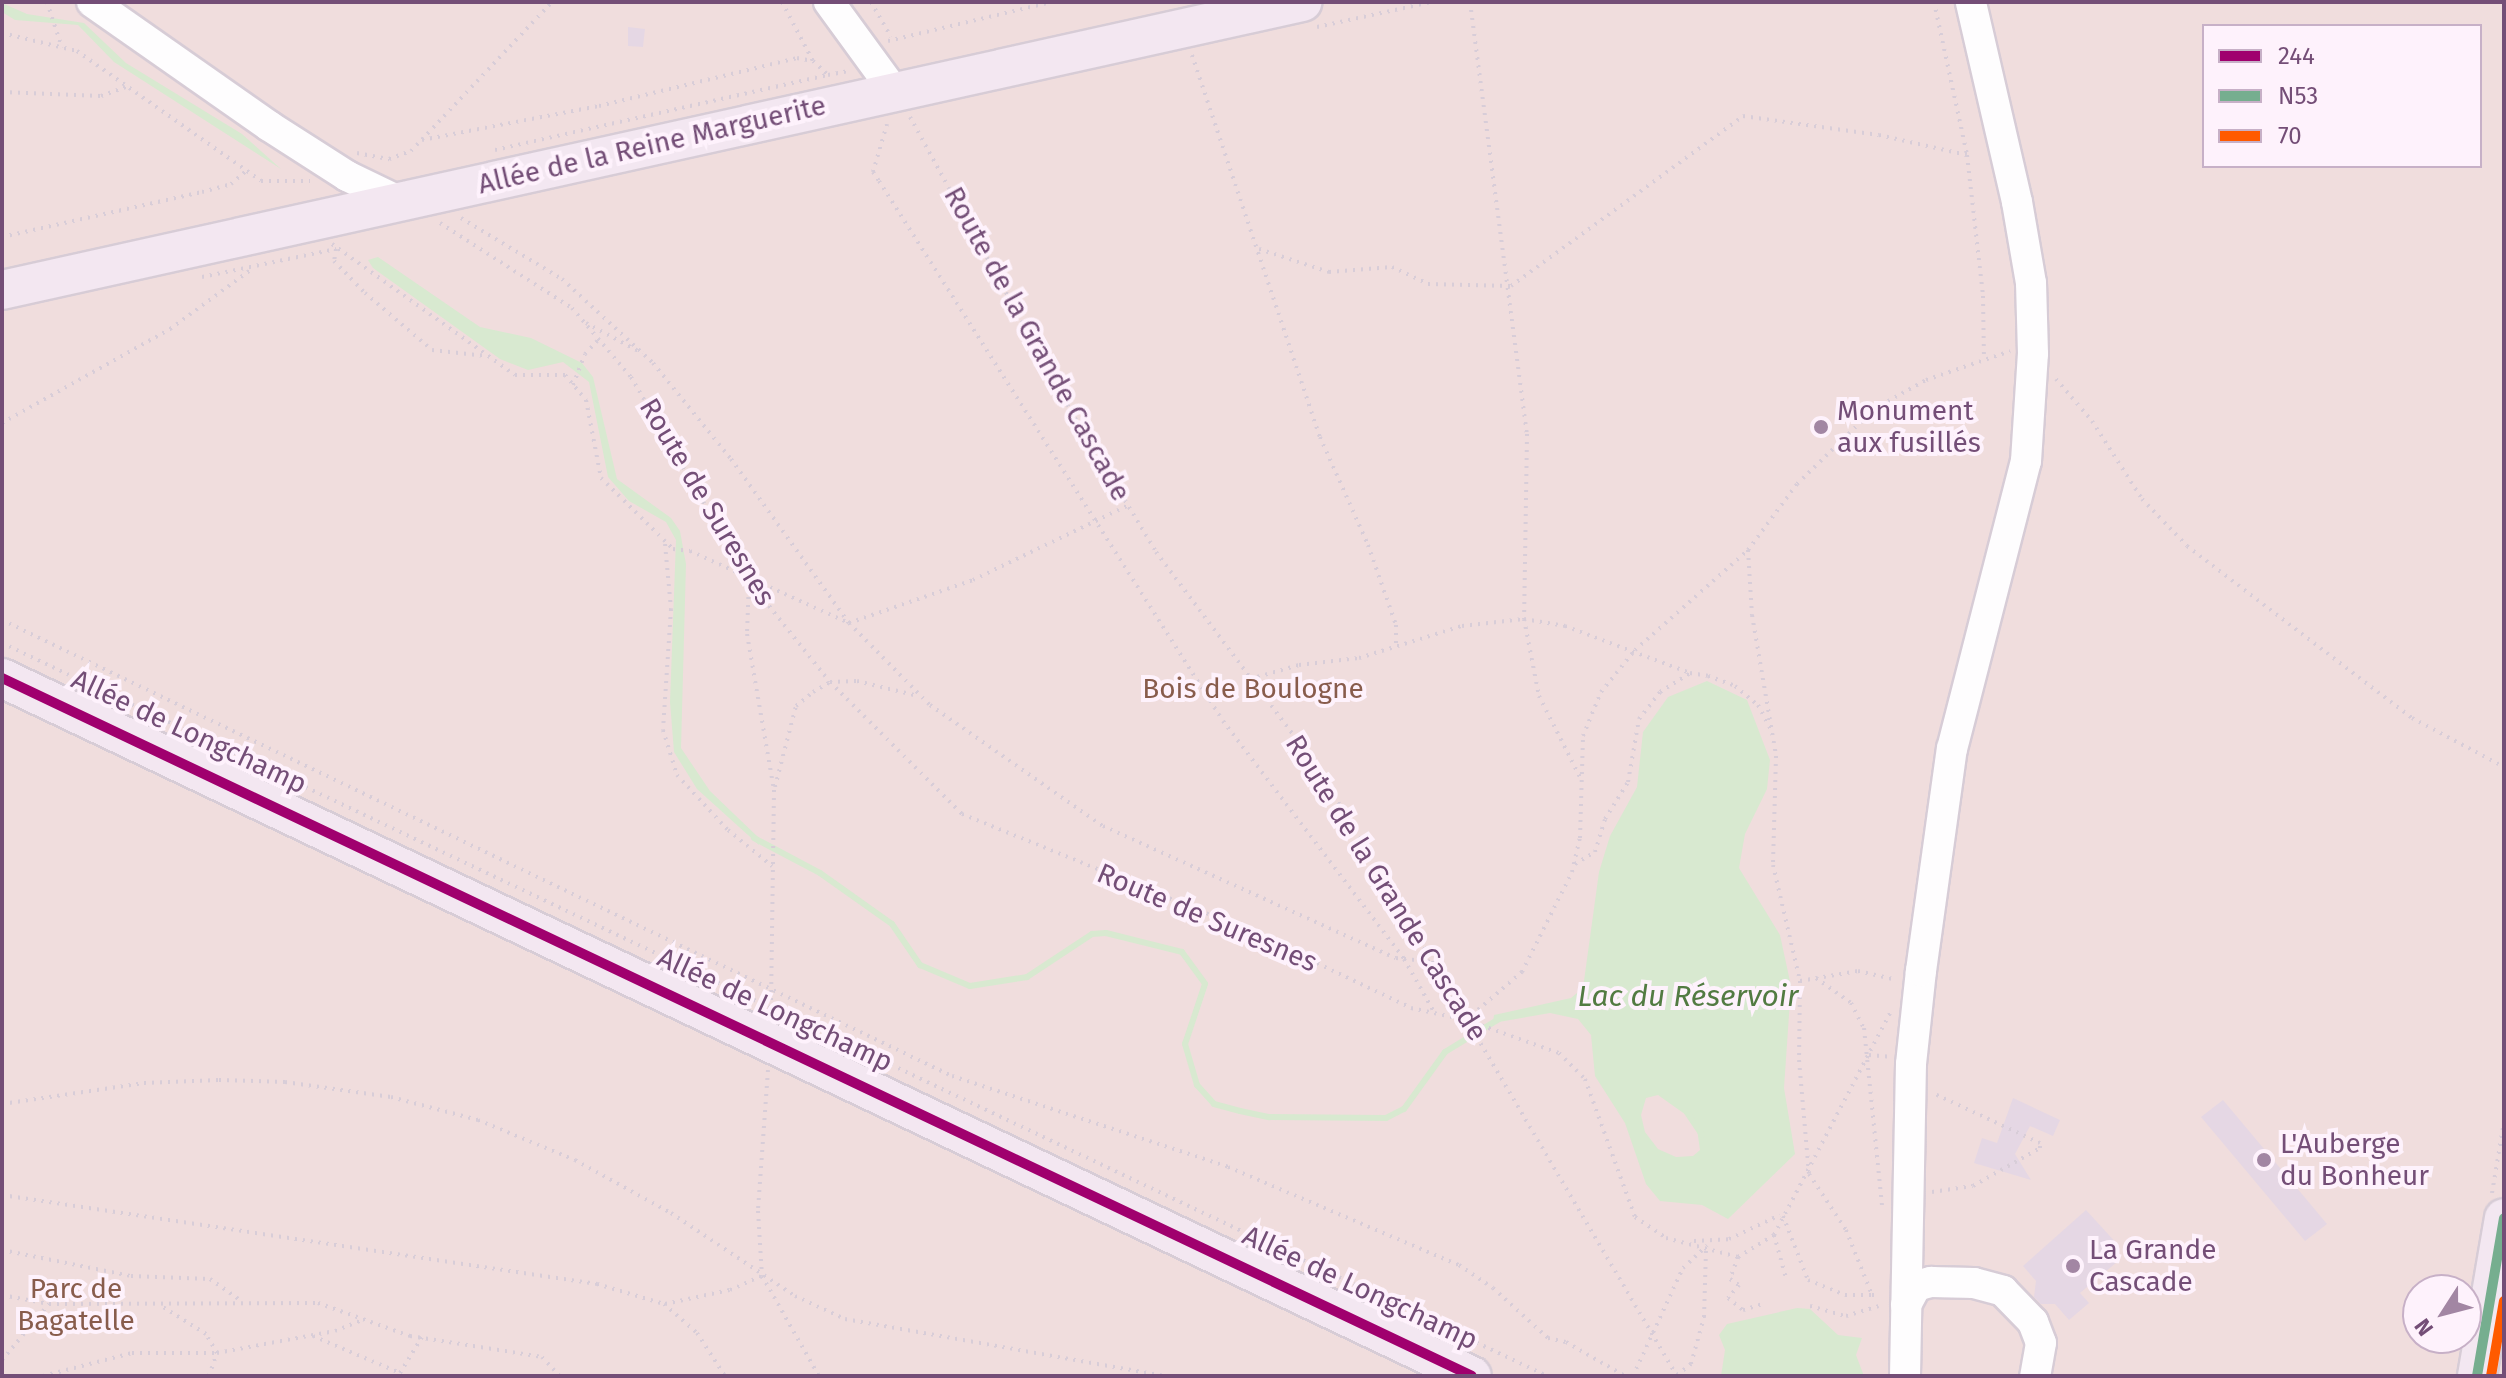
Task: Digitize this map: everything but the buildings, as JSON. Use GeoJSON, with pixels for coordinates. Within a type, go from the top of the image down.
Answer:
{"type":"FeatureCollection","features":[{"type":"Feature","properties":{"kind":"main road","name":"Allée de la Reine Marguerite"},"geometry":{"type":"LineString","coordinates":[[2,290],[312,234],[399,201],[902,105],[1302,2]]}},
{"type":"Feature","properties":{"kind":"main road","name":"Allée de Longchamp"},"geometry":{"type":"LineString","coordinates":[[2,678],[1472,1376]]}},
{"type":"Feature","properties":{"kind":"main road"},"geometry":{"type":"LineString","coordinates":[[2477,1376],[2504,1218]]}},
{"type":"Feature","properties":{"kind":"street"},"geometry":{"type":"LineString","coordinates":[[829,2],[902,105]]}},
{"type":"Feature","properties":{"kind":"street"},"geometry":{"type":"LineString","coordinates":[[1905,1376],[1892,1305],[1908,1195],[1914,988],[1952,749],[2026,461],[2033,354],[2031,283],[2017,202],[1971,2]]}},
{"type":"Feature","properties":{"kind":"street"},"geometry":{"type":"LineString","coordinates":[[109,4],[338,170],[399,201]]}},
{"type":"Feature","properties":{"kind":"street"},"geometry":{"type":"LineString","coordinates":[[1892,1305],[1916,1286],[1931,1282],[1974,1283],[2003,1291],[2033,1322],[2041,1343],[2035,1376]]}},
{"type":"Feature","properties":{"kind":"path"},"geometry":{"type":"LineString","coordinates":[[47,2],[62,48]]}},
{"type":"Feature","properties":{"kind":"path"},"geometry":{"type":"LineString","coordinates":[[2,33],[77,51],[261,181],[339,181],[338,170],[359,152],[389,159],[422,140],[552,2]]}},
{"type":"Feature","properties":{"kind":"path"},"geometry":{"type":"LineString","coordinates":[[782,2],[813,61],[828,75]]}},
{"type":"Feature","properties":{"kind":"path"},"geometry":{"type":"LineString","coordinates":[[871,2],[891,37],[1052,2]]}},
{"type":"Feature","properties":{"kind":"path"},"geometry":{"type":"LineString","coordinates":[[1466,1020],[1522,972],[1575,864],[1581,779],[1539,696],[1524,619],[1527,434],[1511,286],[1470,2]]}},
{"type":"Feature","properties":{"kind":"path"},"geometry":{"type":"LineString","coordinates":[[1934,2],[1967,155],[1983,296],[1984,358]]}},
{"type":"Feature","properties":{"kind":"path"},"geometry":{"type":"LineString","coordinates":[[1192,55],[1320,437],[1391,612],[1396,646]]}},
{"type":"Feature","properties":{"kind":"path"},"geometry":{"type":"LineString","coordinates":[[422,140],[599,106],[797,58],[813,61]]}},
{"type":"Feature","properties":{"kind":"path"},"geometry":{"type":"LineString","coordinates":[[481,153],[863,68]]}},
{"type":"Feature","properties":{"kind":"path"},"geometry":{"type":"LineString","coordinates":[[2,92],[101,96],[128,86]]}},
{"type":"Feature","properties":{"kind":"path"},"geometry":{"type":"LineString","coordinates":[[902,105],[885,125],[873,172],[1223,721],[1404,959],[1435,1014]]}},
{"type":"Feature","properties":{"kind":"path","name":"Route de la Grande Cascade"},"geometry":{"type":"LineString","coordinates":[[902,105],[1128,506],[1249,680],[1318,768],[1466,1020],[1521,1104],[1677,1376]]}},
{"type":"Feature","properties":{"kind":"path"},"geometry":{"type":"LineString","coordinates":[[1259,249],[1329,272],[1392,267],[1428,284],[1511,286],[1743,116],[1879,135],[1967,155]]}},
{"type":"Feature","properties":{"kind":"path"},"geometry":{"type":"LineString","coordinates":[[2,237],[202,192],[231,184],[247,170]]}},
{"type":"Feature","properties":{"kind":"path","name":"Route de Suresnes"},"geometry":{"type":"LineString","coordinates":[[399,201],[559,299],[584,322],[631,377],[749,581],[830,682],[962,814],[1245,929],[1411,1008],[1466,1020],[1559,1053],[1576,1066],[1601,1117],[1635,1217],[1666,1238],[1685,1242]]}},
{"type":"Feature","properties":{"kind":"path"},"geometry":{"type":"LineString","coordinates":[[457,214],[562,279],[647,356],[731,459],[849,623],[920,696],[1103,826],[1404,959],[1433,962]]}},
{"type":"Feature","properties":{"kind":"path"},"geometry":{"type":"LineString","coordinates":[[312,234],[515,375],[565,375],[586,400],[601,478],[673,549],[690,551],[749,581],[776,588],[849,623],[973,580],[1093,520],[1128,506]]}},
{"type":"Feature","properties":{"kind":"path"},"geometry":{"type":"LineString","coordinates":[[312,234],[365,293],[432,350],[489,356]]}},
{"type":"Feature","properties":{"kind":"path"},"geometry":{"type":"LineString","coordinates":[[2,423],[227,291],[270,253],[312,234]]}},
{"type":"Feature","properties":{"kind":"path"},"geometry":{"type":"LineString","coordinates":[[584,322],[647,356]]}},
{"type":"Feature","properties":{"kind":"path"},"geometry":{"type":"LineString","coordinates":[[573,385],[599,339]]}},
{"type":"Feature","properties":{"kind":"path"},"geometry":{"type":"LineString","coordinates":[[665,542],[671,609],[663,730],[677,775],[728,830],[772,866]]}},
{"type":"Feature","properties":{"kind":"path"},"geometry":{"type":"LineString","coordinates":[[1748,550],[1752,615],[1774,734],[1773,865],[1800,981],[1799,1060],[1809,1174],[1846,1230],[1872,1295]]}},
{"type":"Feature","properties":{"kind":"path"},"geometry":{"type":"LineString","coordinates":[[749,581],[747,634],[774,790],[771,1008]]}},
{"type":"Feature","properties":{"kind":"path"},"geometry":{"type":"LineString","coordinates":[[1249,680],[1396,646],[1462,626],[1524,619],[1565,626],[1690,673],[1735,686],[1758,705],[1774,734]]}},
{"type":"Feature","properties":{"kind":"path"},"geometry":{"type":"LineString","coordinates":[[2,620],[952,1076],[1015,1101],[1228,1167],[1459,1265],[1493,1288],[1548,1338],[1577,1347],[1625,1376]]}},
{"type":"Feature","properties":{"kind":"path","name":"Allée de Longchamp"},"geometry":{"type":"LineString","coordinates":[[2,643],[1547,1376]]}},
{"type":"Feature","properties":{"kind":"path"},"geometry":{"type":"LineString","coordinates":[[1575,864],[1595,852],[1605,819],[1628,782],[1639,719],[1660,692],[1690,673]]}},
{"type":"Feature","properties":{"kind":"path"},"geometry":{"type":"LineString","coordinates":[[774,790],[796,706],[830,682],[857,681],[920,696]]}},
{"type":"Feature","properties":{"kind":"path"},"geometry":{"type":"LineString","coordinates":[[1786,1278],[1774,1235],[1782,1214],[1809,1174],[1869,1055],[1914,988],[1875,971],[1800,981]]}},
{"type":"Feature","properties":{"kind":"path"},"geometry":{"type":"LineString","coordinates":[[1816,978],[1851,1003],[1864,1028],[1884,1220]]}},
{"type":"Feature","properties":{"kind":"path"},"geometry":{"type":"LineString","coordinates":[[767,1073],[758,1211],[762,1276],[819,1376]]}},
{"type":"Feature","properties":{"kind":"path"},"geometry":{"type":"LineString","coordinates":[[2,1104],[66,1091],[219,1080],[285,1082],[391,1097],[478,1120],[575,1160],[671,1213],[762,1276],[845,1319],[885,1330],[1165,1376]]}},
{"type":"Feature","properties":{"kind":"path"},"geometry":{"type":"LineString","coordinates":[[1908,1195],[1973,1186],[2040,1148],[2040,1143],[1911,1082]]}},
{"type":"Feature","properties":{"kind":"path"},"geometry":{"type":"LineString","coordinates":[[2,1195],[597,1284],[664,1304],[697,1333],[725,1376]]}},
{"type":"Feature","properties":{"kind":"path"},"geometry":{"type":"LineString","coordinates":[[1685,1242],[1729,1239],[1782,1214]]}},
{"type":"Feature","properties":{"kind":"path"},"geometry":{"type":"LineString","coordinates":[[1782,1214],[1808,1280],[1845,1295],[1880,1295],[1881,1280]]}},
{"type":"Feature","properties":{"kind":"path"},"geometry":{"type":"LineString","coordinates":[[1763,1304],[1743,1310],[1728,1298],[1739,1285],[1730,1279],[1738,1257],[1774,1235]]}},
{"type":"Feature","properties":{"kind":"path"},"geometry":{"type":"LineString","coordinates":[[1685,1242],[1738,1257]]}},
{"type":"Feature","properties":{"kind":"path"},"geometry":{"type":"LineString","coordinates":[[1633,1376],[1683,1268],[1707,1246]]}},
{"type":"Feature","properties":{"kind":"path"},"geometry":{"type":"LineString","coordinates":[[1677,1376],[1691,1364],[1704,1317],[1707,1246]]}},
{"type":"Feature","properties":{"kind":"path"},"geometry":{"type":"LineString","coordinates":[[2,1250],[131,1276],[210,1279],[242,1301]]}},
{"type":"Feature","properties":{"kind":"path"},"geometry":{"type":"LineString","coordinates":[[664,1304],[730,1290],[762,1276]]}},
{"type":"Feature","properties":{"kind":"path"},"geometry":{"type":"LineString","coordinates":[[2,1295],[49,1304],[161,1306],[242,1301],[318,1303],[422,1337],[542,1357],[560,1376]]}},
{"type":"Feature","properties":{"kind":"path"},"geometry":{"type":"LineString","coordinates":[[2,1360],[49,1304]]}},
{"type":"Feature","properties":{"kind":"path"},"geometry":{"type":"LineString","coordinates":[[1810,1306],[1846,1316],[1892,1305]]}},
{"type":"Feature","properties":{"kind":"path"},"geometry":{"type":"LineString","coordinates":[[161,1306],[206,1334],[217,1353],[209,1376]]}},
{"type":"Feature","properties":{"kind":"path"},"geometry":{"type":"LineString","coordinates":[[43,1376],[132,1353],[217,1353],[311,1335],[364,1319]]}},
{"type":"Feature","properties":{"kind":"path"},"geometry":{"type":"LineString","coordinates":[[311,1335],[407,1376]]}},
{"type":"Feature","properties":{"kind":"path"},"geometry":{"type":"LineString","coordinates":[[400,1373],[422,1337]]}},
{"type":"Feature","properties":{"kind":"green space","name":"Bois de Boulogne"},"geometry":{"type":"Polygon","coordinates":[[[2,2],[2504,2],[2504,1376],[2,1376],[2,2]]]}},
{"type":"Feature","properties":{"kind":"water"},"geometry":{"type":"Polygon","coordinates":[[[2,3],[27,14],[84,23],[126,63],[242,134],[281,169],[114,62],[78,25],[15,20],[2,12],[2,3]]]}},
{"type":"Feature","properties":{"kind":"water"},"geometry":{"type":"Polygon","coordinates":[[[378,257],[480,327],[531,338],[582,363],[593,377],[617,479],[671,518],[680,531],[686,564],[681,748],[710,791],[759,838],[759,845],[697,789],[674,752],[670,702],[676,540],[666,522],[629,501],[608,477],[589,382],[563,362],[528,370],[500,359],[373,268],[368,260],[378,257]]]}},
{"type":"Feature","properties":{"kind":"water","name":"Lac du Réservoir"},"geometry":{"type":"Polygon","coordinates":[[[1707,681],[1747,700],[1770,760],[1767,789],[1745,834],[1739,868],[1780,935],[1791,986],[1784,1088],[1795,1154],[1728,1219],[1702,1205],[1660,1201],[1646,1184],[1625,1123],[1595,1076],[1591,1035],[1578,1019],[1550,1013],[1493,1023],[1494,1015],[1571,998],[1583,988],[1599,872],[1610,836],[1637,787],[1643,732],[1668,697],[1707,681]],[[1658,1095],[1646,1098],[1641,1115],[1645,1132],[1658,1149],[1676,1157],[1693,1156],[1700,1150],[1696,1122],[1658,1095]]]}},
{"type":"Feature","properties":{"kind":"water"},"geometry":{"type":"Polygon","coordinates":[[[1797,1308],[1810,1309],[1838,1335],[1862,1338],[1856,1355],[1864,1376],[1721,1376],[1725,1350],[1719,1335],[1727,1324],[1797,1308]]]}},
{"type":"Feature","properties":{"kind":"waterway"},"geometry":{"type":"LineString","coordinates":[[754,838],[820,873],[892,924],[920,965],[970,986],[1027,977],[1092,934],[1106,933],[1182,952],[1205,984],[1185,1044],[1197,1085],[1214,1104],[1240,1111],[1269,1117],[1386,1118],[1404,1109],[1445,1052],[1499,1019]]}},
{"type":"Feature","properties":{"kind":"waterway"},"geometry":{"type":"LineString","coordinates":[[1686,1111],[1702,1135]]}},
{"type":"Feature","properties":{"kind":"transit line","name":"244"},"geometry":{"type":"LineString","coordinates":[[2,678],[1472,1376]]}},
{"type":"Feature","properties":{"kind":"transit line","name":"N53"},"geometry":{"type":"LineString","coordinates":[[2477,1376],[2504,1218]]}},
{"type":"Feature","properties":{"kind":"transit line","name":"70"},"geometry":{"type":"LineString","coordinates":[[2491,1376],[2504,1301]]}},
{"type":"Feature","properties":{"kind":"place","name":"Monument aux fusillés"},"geometry":{"type":"Point","coordinates":[1821,427]}},
{"type":"Feature","properties":{"kind":"place","name":"L'Auberge du Bonheur"},"geometry":{"type":"Point","coordinates":[2264,1160]}},
{"type":"Feature","properties":{"kind":"place","name":"La Grande Cascade"},"geometry":{"type":"Point","coordinates":[2073,1266]}},
{"type":"Feature","properties":{"kind":"park label","name":"Parc de Bagatelle"},"geometry":{"type":"Point","coordinates":[76,1305]}}]}
